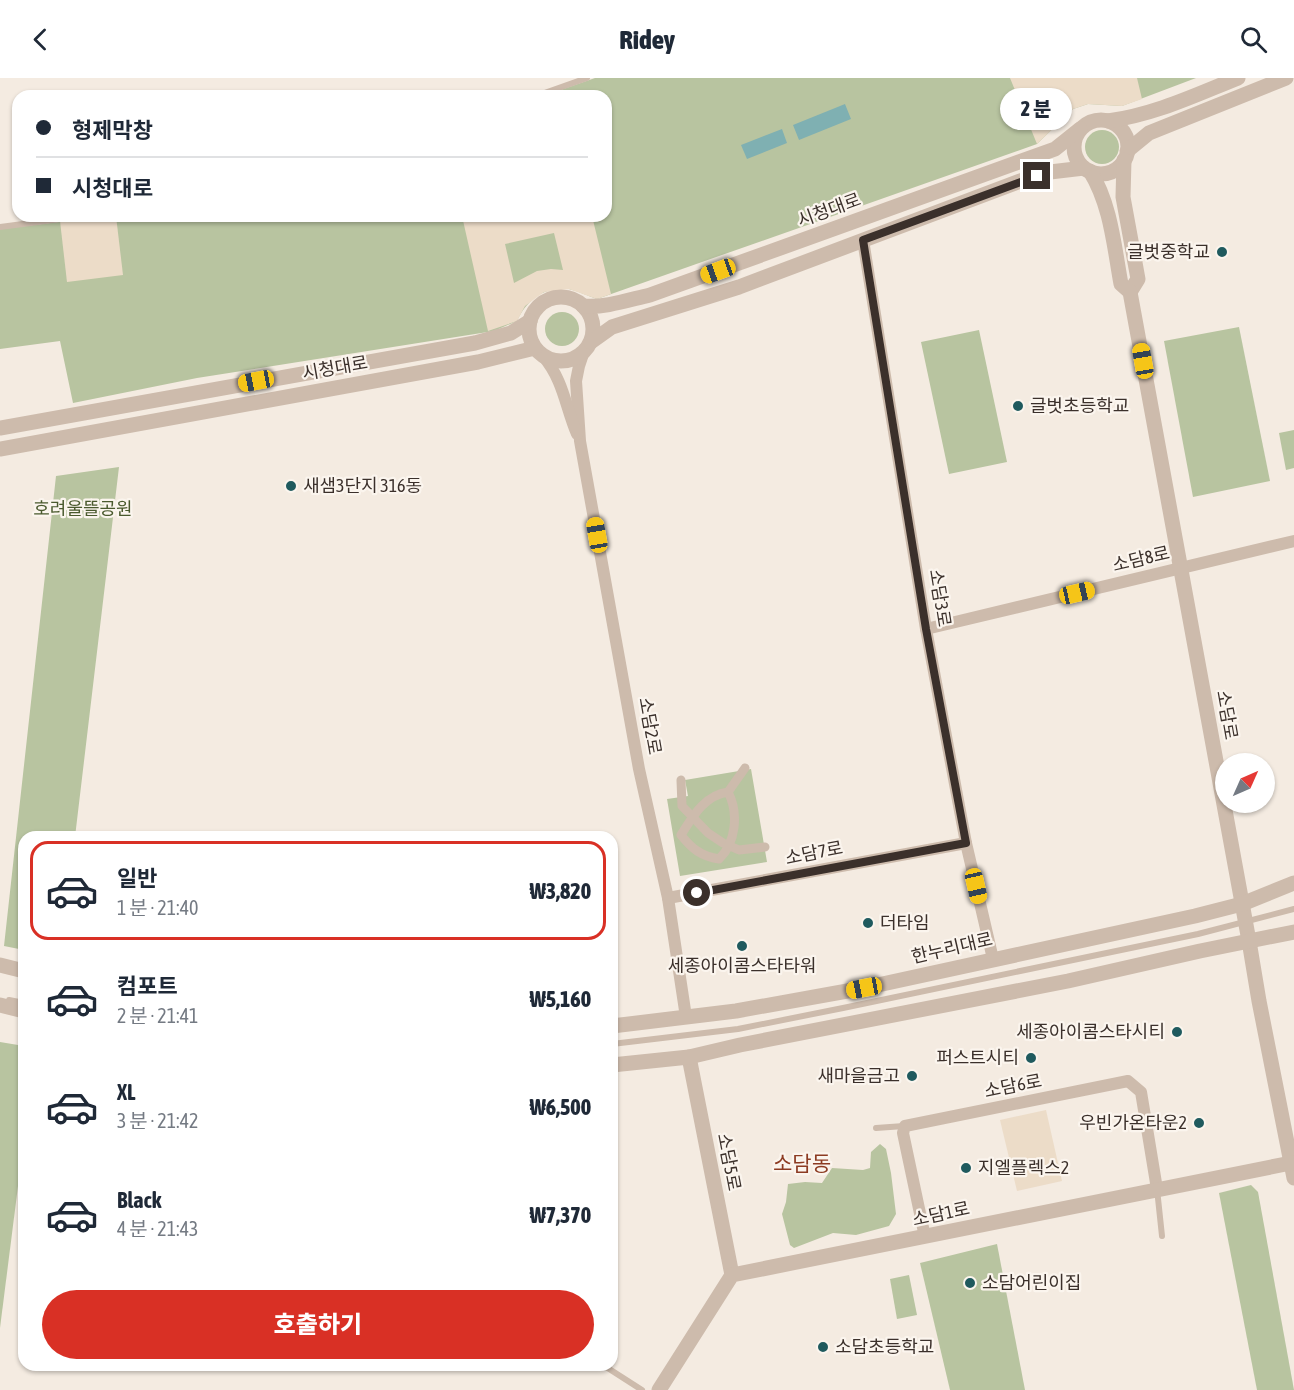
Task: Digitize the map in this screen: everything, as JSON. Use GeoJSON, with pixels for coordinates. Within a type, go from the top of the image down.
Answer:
{"type":"FeatureCollection","features":[{"type":"Feature","properties":{"kind":"street"},"geometry":{"type":"LineString","coordinates":[[1087,170],[1075,154],[1076,136],[1080,129],[1088,123],[1138,116],[1165,108],[1238,78]]}},
{"type":"Feature","properties":{"kind":"street"},"geometry":{"type":"LineString","coordinates":[[539,352],[554,360],[565,361],[576,358],[587,346],[612,327],[739,287],[1023,180],[1050,172],[1087,170],[1099,174],[1109,172],[1117,168],[1125,156],[1149,133],[1286,78]]}},
{"type":"Feature","properties":{"kind":"street"},"geometry":{"type":"LineString","coordinates":[[1108,121],[1123,132],[1127,141],[1125,156]]}},
{"type":"Feature","properties":{"kind":"street","name":"시청대로"},"geometry":{"type":"LineString","coordinates":[[583,306],[610,305],[650,295],[1055,149],[1080,129]]}},
{"type":"Feature","properties":{"kind":"street","name":"소담로"},"geometry":{"type":"LineString","coordinates":[[1125,156],[1124,197],[1138,279],[1130,292]]}},
{"type":"Feature","properties":{"kind":"street","name":"소담로"},"geometry":{"type":"LineString","coordinates":[[1087,170],[1099,185],[1121,284],[1130,292],[1250,941],[1259,1002],[1293,1168]]}},
{"type":"Feature","properties":{"kind":"street","name":"소담3로"},"geometry":{"type":"LineString","coordinates":[[863,240],[926,629],[966,843],[993,959]]}},
{"type":"Feature","properties":{"kind":"street"},"geometry":{"type":"LineString","coordinates":[[557,297],[568,298],[583,306],[592,320],[593,331],[579,366],[576,381],[580,441],[554,368],[530,338],[530,321],[538,307],[546,300],[557,297]]}},
{"type":"Feature","properties":{"kind":"street","name":"시청대로"},"geometry":{"type":"LineString","coordinates":[[0,428],[475,343],[511,333],[530,321]]}},
{"type":"Feature","properties":{"kind":"street","name":"시청대로"},"geometry":{"type":"LineString","coordinates":[[0,449],[539,352]]}},
{"type":"Feature","properties":{"kind":"street","name":"소담2로"},"geometry":{"type":"LineString","coordinates":[[580,441],[639,769],[668,898],[686,1017]]}},
{"type":"Feature","properties":{"kind":"street","name":"소담8로"},"geometry":{"type":"LineString","coordinates":[[926,629],[1294,541]]}},
{"type":"Feature","properties":{"kind":"street"},"geometry":{"type":"LineString","coordinates":[[728,792],[734,802],[735,812],[730,845],[727,852],[719,859],[699,853],[681,834],[696,812],[718,793],[728,792],[745,768]]}},
{"type":"Feature","properties":{"kind":"street"},"geometry":{"type":"LineString","coordinates":[[681,780],[682,806],[708,833],[739,850],[765,847]]}},
{"type":"Feature","properties":{"kind":"street","name":"소담7로"},"geometry":{"type":"LineString","coordinates":[[668,898],[966,843]]}},
{"type":"Feature","properties":{"kind":"street","name":"한누리대로"},"geometry":{"type":"LineString","coordinates":[[618,1025],[736,1011],[852,990],[1242,904],[1294,883]]}},
{"type":"Feature","properties":{"kind":"street"},"geometry":{"type":"LineString","coordinates":[[618,1064],[689,1057],[1068,981],[1294,932]]}},
{"type":"Feature","properties":{"kind":"street"},"geometry":{"type":"LineString","coordinates":[[0,966],[18,970]]}},
{"type":"Feature","properties":{"kind":"street"},"geometry":{"type":"LineString","coordinates":[[0,1005],[18,1010]]}},
{"type":"Feature","properties":{"kind":"street","name":"소담5로"},"geometry":{"type":"LineString","coordinates":[[689,1057],[732,1275]]}},
{"type":"Feature","properties":{"kind":"street","name":"소담6로"},"geometry":{"type":"LineString","coordinates":[[905,1126],[1128,1081],[1140,1092],[1157,1189]]}},
{"type":"Feature","properties":{"kind":"street"},"geometry":{"type":"LineString","coordinates":[[905,1126],[903,1133],[925,1237]]}},
{"type":"Feature","properties":{"kind":"street","name":"소담1로"},"geometry":{"type":"LineString","coordinates":[[732,1275],[1157,1189],[1293,1168]]}},
{"type":"Feature","properties":{"kind":"street"},"geometry":{"type":"LineString","coordinates":[[659,1390],[732,1275]]}},
{"type":"Feature","properties":{"kind":"lane"},"geometry":{"type":"LineString","coordinates":[[553,90],[587,78]]}},
{"type":"Feature","properties":{"kind":"lane"},"geometry":{"type":"LineString","coordinates":[[0,227],[37,222]]}},
{"type":"Feature","properties":{"kind":"lane"},"geometry":{"type":"LineString","coordinates":[[618,1043],[738,1029],[1198,934],[1294,909]]}},
{"type":"Feature","properties":{"kind":"lane"},"geometry":{"type":"LineString","coordinates":[[0,998],[18,1002]]}},
{"type":"Feature","properties":{"kind":"lane"},"geometry":{"type":"LineString","coordinates":[[876,1128],[905,1126]]}},
{"type":"Feature","properties":{"kind":"lane"},"geometry":{"type":"LineString","coordinates":[[1157,1189],[1162,1236]]}},
{"type":"Feature","properties":{"kind":"lane"},"geometry":{"type":"LineString","coordinates":[[612,1371],[642,1390]]}},
{"type":"Feature","properties":{"kind":"green space"},"geometry":{"type":"Polygon","coordinates":[[[595,78],[1196,78],[1122,106],[1088,104],[1073,109],[1037,144],[597,299],[569,289],[544,292],[531,301],[517,321],[494,331],[197,378],[73,403],[60,341],[0,349],[0,229],[59,222],[612,222],[612,90],[560,90],[595,78]]]}},
{"type":"Feature","properties":{"kind":"green space"},"geometry":{"type":"Polygon","coordinates":[[[1102,130],[1114,135],[1119,147],[1114,159],[1102,164],[1090,159],[1085,147],[1090,135],[1102,130]]]}},
{"type":"Feature","properties":{"kind":"green space"},"geometry":{"type":"Polygon","coordinates":[[[562,312],[574,317],[579,329],[574,341],[562,346],[550,341],[545,329],[550,317],[562,312]]]}},
{"type":"Feature","properties":{"kind":"green space"},"geometry":{"type":"Polygon","coordinates":[[[1239,327],[1270,481],[1193,497],[1164,341],[1239,327]]]}},
{"type":"Feature","properties":{"kind":"green space"},"geometry":{"type":"Polygon","coordinates":[[[979,330],[1007,462],[949,474],[921,342],[979,330]]]}},
{"type":"Feature","properties":{"kind":"green space"},"geometry":{"type":"Polygon","coordinates":[[[1294,430],[1294,468],[1286,470],[1279,433],[1294,430]]]}},
{"type":"Feature","properties":{"kind":"green space","name":"호려울뜰공원"},"geometry":{"type":"Polygon","coordinates":[[[119,467],[76,831],[18,831],[18,949],[4,946],[56,476],[119,467]]]}},
{"type":"Feature","properties":{"kind":"green space"},"geometry":{"type":"Polygon","coordinates":[[[751,769],[767,862],[680,876],[667,799],[688,796],[685,780],[751,769]]]}},
{"type":"Feature","properties":{"kind":"green space"},"geometry":{"type":"Polygon","coordinates":[[[0,1042],[18,1045],[18,1186],[0,1328],[0,1042]]]}},
{"type":"Feature","properties":{"kind":"green space"},"geometry":{"type":"Polygon","coordinates":[[[880,1144],[886,1149],[896,1214],[889,1226],[856,1235],[833,1233],[794,1248],[790,1245],[782,1214],[788,1184],[822,1183],[832,1168],[863,1170],[870,1168],[871,1152],[880,1144]]]}},
{"type":"Feature","properties":{"kind":"green space"},"geometry":{"type":"Polygon","coordinates":[[[1251,1185],[1258,1192],[1294,1390],[1257,1390],[1219,1193],[1251,1185]]]}},
{"type":"Feature","properties":{"kind":"green space"},"geometry":{"type":"Polygon","coordinates":[[[997,1244],[1025,1390],[950,1390],[920,1263],[997,1244]]]}},
{"type":"Feature","properties":{"kind":"green space"},"geometry":{"type":"Polygon","coordinates":[[[909,1275],[917,1315],[897,1319],[890,1279],[909,1275]]]}},
{"type":"Feature","properties":{"kind":"shaded area"},"geometry":{"type":"Polygon","coordinates":[[[1010,78],[1137,78],[1142,99],[1122,106],[1088,104],[1073,109],[1037,144],[1010,78]]]}},
{"type":"Feature","properties":{"kind":"shaded area"},"geometry":{"type":"Polygon","coordinates":[[[60,222],[117,222],[123,275],[67,282],[60,222]]]}},
{"type":"Feature","properties":{"kind":"shaded area"},"geometry":{"type":"Polygon","coordinates":[[[463,222],[593,222],[611,294],[597,299],[569,289],[544,292],[525,306],[517,321],[488,331],[463,222]],[[554,233],[505,244],[514,283],[537,271],[563,270],[554,233]]]}},
{"type":"Feature","properties":{"kind":"shaded area"},"geometry":{"type":"Polygon","coordinates":[[[1046,1110],[1062,1181],[1017,1191],[1000,1120],[1046,1110]]]}},
{"type":"Feature","properties":{"kind":"water"},"geometry":{"type":"Polygon","coordinates":[[[845,104],[851,119],[799,140],[793,125],[845,104]]]}},
{"type":"Feature","properties":{"kind":"water"},"geometry":{"type":"Polygon","coordinates":[[[782,129],[787,143],[747,159],[741,145],[782,129]]]}},
{"type":"Feature","properties":{"kind":"place","name":"글벗중학교"},"geometry":{"type":"Point","coordinates":[1222,252]}},
{"type":"Feature","properties":{"kind":"place","name":"글벗초등학교"},"geometry":{"type":"Point","coordinates":[1018,406]}},
{"type":"Feature","properties":{"kind":"place","name":"새샘3단지 316동"},"geometry":{"type":"Point","coordinates":[291,486]}},
{"type":"Feature","properties":{"kind":"place","name":"더타임"},"geometry":{"type":"Point","coordinates":[868,923]}},
{"type":"Feature","properties":{"kind":"place","name":"세종아이콤스타타워"},"geometry":{"type":"Point","coordinates":[742,946]}},
{"type":"Feature","properties":{"kind":"place","name":"세종아이콤스타시티"},"geometry":{"type":"Point","coordinates":[1177,1032]}},
{"type":"Feature","properties":{"kind":"place","name":"퍼스트시티"},"geometry":{"type":"Point","coordinates":[1031,1058]}},
{"type":"Feature","properties":{"kind":"place","name":"새마을금고"},"geometry":{"type":"Point","coordinates":[912,1076]}},
{"type":"Feature","properties":{"kind":"place","name":"우빈가온타운2"},"geometry":{"type":"Point","coordinates":[1199,1123]}},
{"type":"Feature","properties":{"kind":"place","name":"지엘플렉스2"},"geometry":{"type":"Point","coordinates":[966,1168]}},
{"type":"Feature","properties":{"kind":"place","name":"소담어린이집"},"geometry":{"type":"Point","coordinates":[970,1283]}},
{"type":"Feature","properties":{"kind":"place","name":"소담초등학교"},"geometry":{"type":"Point","coordinates":[823,1347]}},
{"type":"Feature","properties":{"kind":"district","name":"소담동"},"geometry":{"type":"Point","coordinates":[802,1164]}},
{"type":"Feature","properties":{"kind":"route"},"geometry":{"type":"LineString","coordinates":[[697,893],[966,843],[926,629],[863,240],[1037,176]]}}]}
